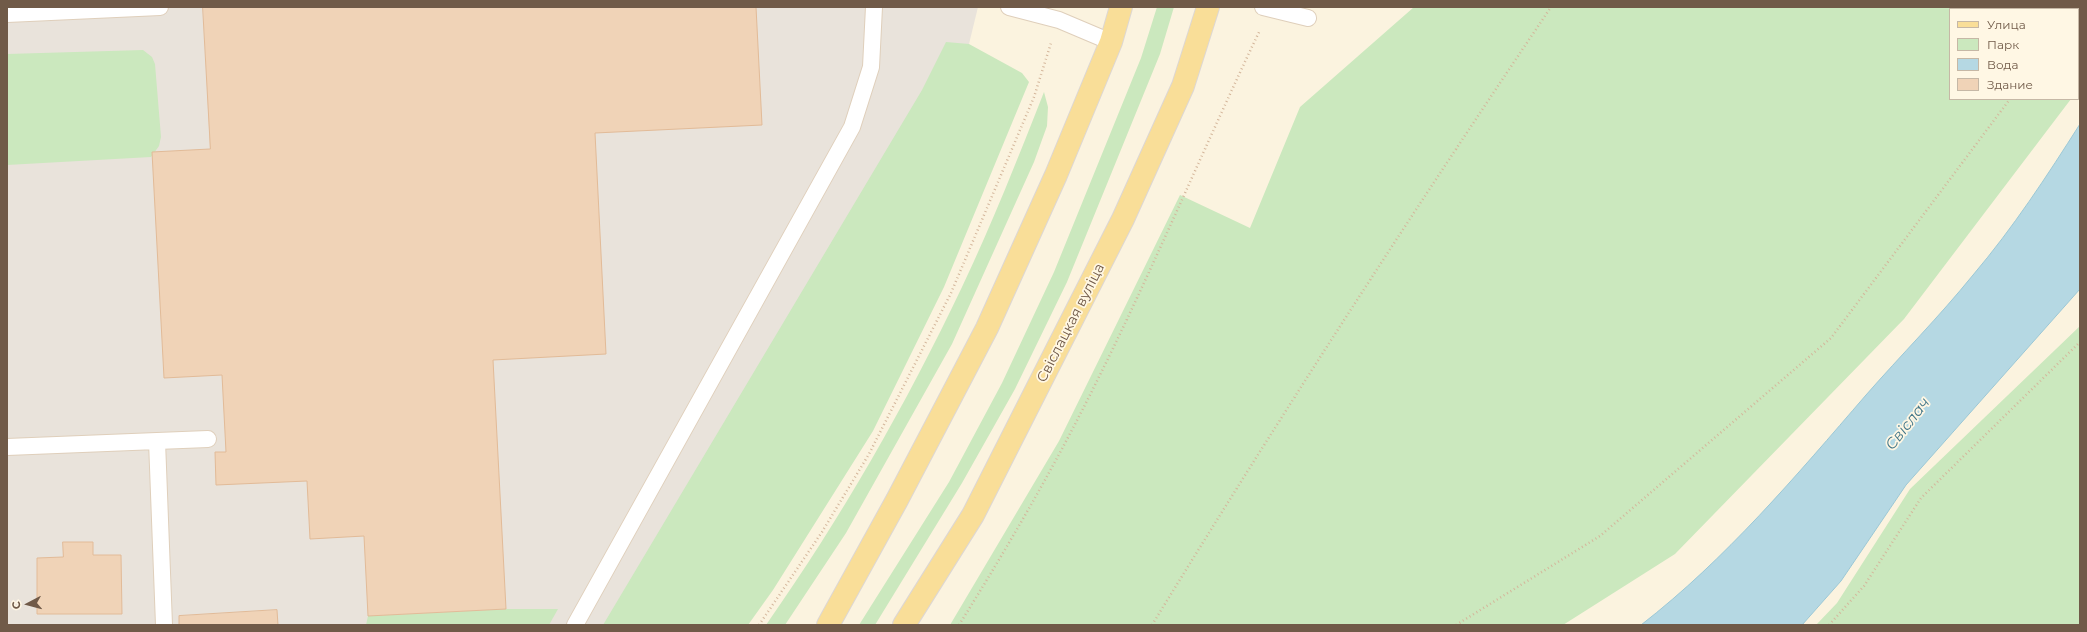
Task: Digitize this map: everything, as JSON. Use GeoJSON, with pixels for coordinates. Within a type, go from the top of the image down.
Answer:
{"type":"FeatureCollection","features":[{"type":"Feature","properties":{"kind":"main road"},"geometry":{"type":"LineString","coordinates":[[828,625],[897,500],[987,328],[1056,175],[1111,42],[1121,7]]}},
{"type":"Feature","properties":{"kind":"main road","name":"Свіслацкая вуліца"},"geometry":{"type":"LineString","coordinates":[[904,625],[973,515],[1123,219],[1183,86],[1208,7]]}},
{"type":"Feature","properties":{"kind":"lane"},"geometry":{"type":"LineString","coordinates":[[7,14],[160,7]]}},
{"type":"Feature","properties":{"kind":"lane"},"geometry":{"type":"LineString","coordinates":[[575,625],[852,127],[871,67],[874,7]]}},
{"type":"Feature","properties":{"kind":"lane"},"geometry":{"type":"LineString","coordinates":[[1009,7],[1059,20],[1111,42]]}},
{"type":"Feature","properties":{"kind":"lane"},"geometry":{"type":"LineString","coordinates":[[1266,8],[1308,18]]}},
{"type":"Feature","properties":{"kind":"lane"},"geometry":{"type":"LineString","coordinates":[[7,448],[208,439]]}},
{"type":"Feature","properties":{"kind":"lane"},"geometry":{"type":"LineString","coordinates":[[157,441],[164,625]]}},
{"type":"Feature","properties":{"kind":"path"},"geometry":{"type":"LineString","coordinates":[[1152,625],[1290,404],[1474,120],[1551,7]]}},
{"type":"Feature","properties":{"kind":"path"},"geometry":{"type":"LineString","coordinates":[[959,625],[989,578],[1073,428],[1164,239],[1266,8]]}},
{"type":"Feature","properties":{"kind":"path"},"geometry":{"type":"LineString","coordinates":[[759,625],[822,532],[869,454],[950,293],[1034,97],[1059,20]]}},
{"type":"Feature","properties":{"kind":"path"},"geometry":{"type":"LineString","coordinates":[[1456,625],[1600,536],[1831,338],[2009,100]]}},
{"type":"Feature","properties":{"kind":"path"},"geometry":{"type":"LineString","coordinates":[[1829,625],[1864,586],[1921,498],[2080,342]]}},
{"type":"Feature","properties":{"kind":"shaded area"},"geometry":{"type":"Polygon","coordinates":[[[7,7],[978,7],[969,44],[636,625],[7,625],[7,7]]]}},
{"type":"Feature","properties":{"kind":"green space"},"geometry":{"type":"Polygon","coordinates":[[[1157,7],[1174,7],[1160,54],[1067,282],[1015,389],[962,483],[875,625],[859,625],[949,482],[1002,383],[1054,272],[1141,58],[1157,7]]]}},
{"type":"Feature","properties":{"kind":"green space"},"geometry":{"type":"Polygon","coordinates":[[[1414,7],[2080,7],[2079,94],[2079,8],[1949,8],[1949,100],[2070,100],[1904,319],[1675,554],[1563,625],[950,625],[1059,441],[1180,195],[1250,228],[1300,107],[1414,7]]]}},
{"type":"Feature","properties":{"kind":"green space"},"geometry":{"type":"Polygon","coordinates":[[[946,42],[969,44],[1022,73],[1029,82],[944,287],[873,431],[773,590],[748,625],[603,625],[922,90],[946,42]]]}},
{"type":"Feature","properties":{"kind":"green space"},"geometry":{"type":"Polygon","coordinates":[[[143,50],[152,57],[155,64],[161,137],[159,146],[151,157],[7,165],[7,54],[143,50]]]}},
{"type":"Feature","properties":{"kind":"green space"},"geometry":{"type":"Polygon","coordinates":[[[1044,92],[1048,107],[1047,126],[1034,162],[952,344],[846,533],[785,625],[766,625],[794,585],[871,460],[941,331],[984,239],[1044,92]]]}},
{"type":"Feature","properties":{"kind":"green space"},"geometry":{"type":"Polygon","coordinates":[[[2080,326],[2080,625],[1816,625],[1837,603],[1910,489],[2080,326]]]}},
{"type":"Feature","properties":{"kind":"green space"},"geometry":{"type":"Polygon","coordinates":[[[506,609],[558,609],[549,625],[366,625],[368,616],[506,609]]]}},
{"type":"Feature","properties":{"kind":"water","name":"Свіслач"},"geometry":{"type":"Polygon","coordinates":[[[2080,124],[2080,289],[1906,485],[1841,581],[1802,625],[1641,625],[1702,573],[1759,516],[1879,380],[1947,306],[1988,257],[2016,220],[2080,124]]]}},
{"type":"Feature","properties":{"kind":"building"},"geometry":{"type":"Polygon","coordinates":[[[203,7],[756,7],[762,125],[595,133],[606,354],[493,360],[506,609],[368,616],[364,536],[310,539],[307,481],[216,485],[215,452],[226,452],[222,375],[164,378],[152,152],[210,149],[203,7]]]}},
{"type":"Feature","properties":{"kind":"building"},"geometry":{"type":"Polygon","coordinates":[[[63,542],[93,542],[93,555],[121,555],[122,614],[37,614],[37,558],[63,557],[63,542]]]}},
{"type":"Feature","properties":{"kind":"building"},"geometry":{"type":"Polygon","coordinates":[[[277,610],[278,625],[179,625],[179,616],[277,610]]]}}]}
